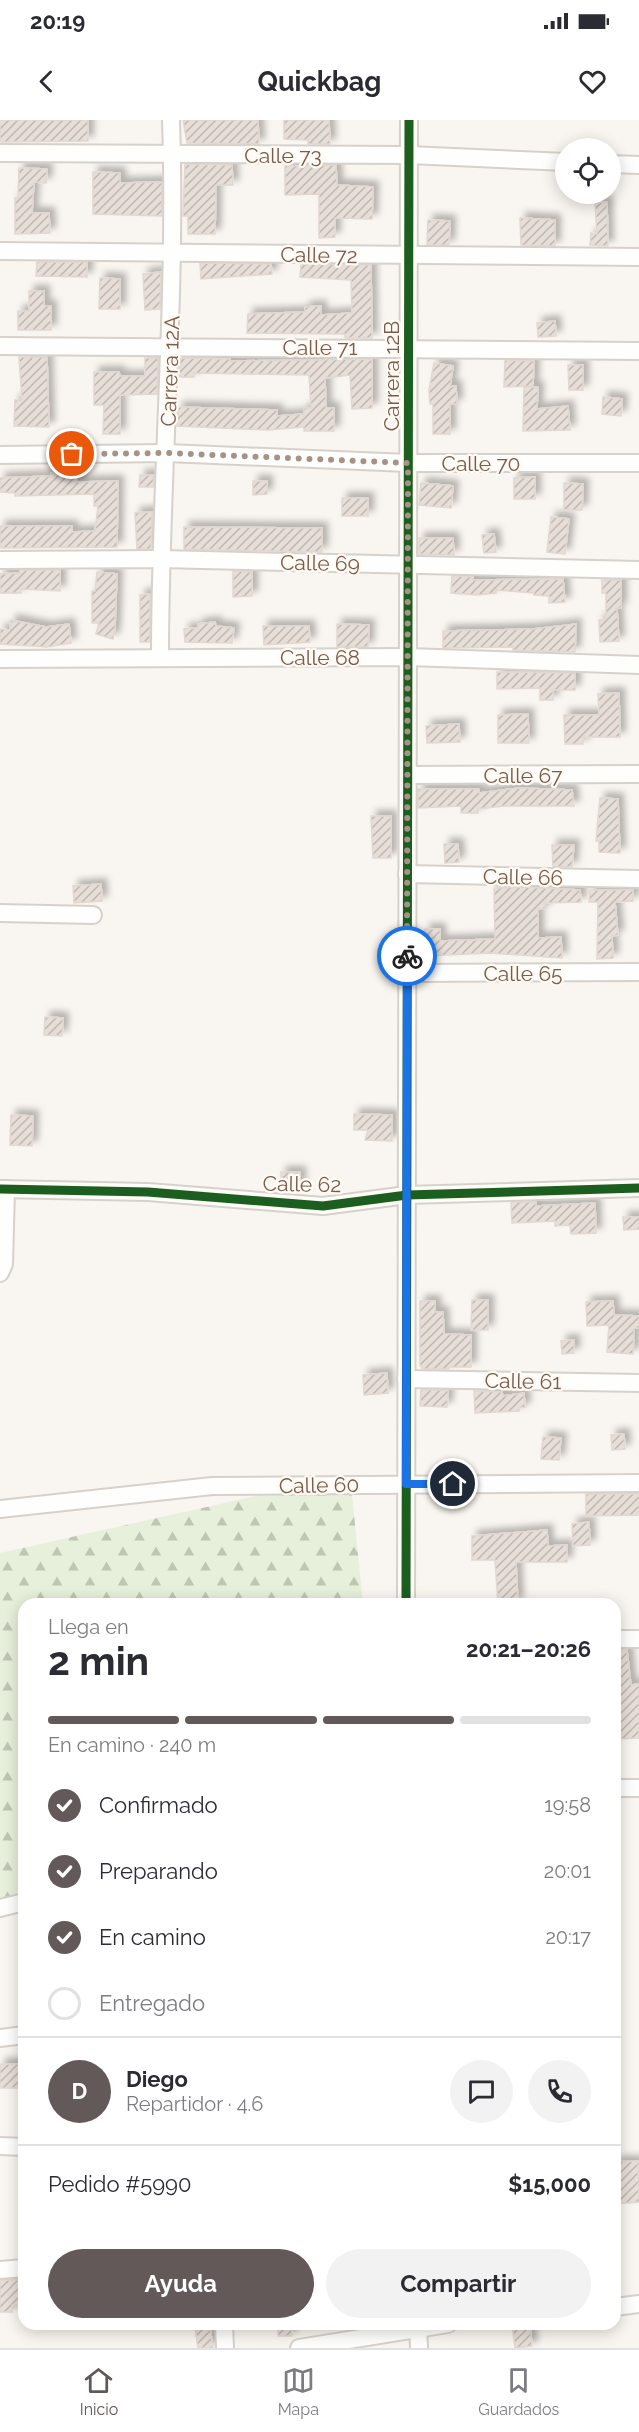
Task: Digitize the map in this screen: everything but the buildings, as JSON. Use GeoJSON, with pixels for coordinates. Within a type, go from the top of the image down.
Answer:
{"type":"FeatureCollection","features":[{"type":"Feature","properties":{"kind":"street","name":"Carrera 12A"},"geometry":{"type":"LineString","coordinates":[[160,657],[160,559],[171,347],[171,120]]}},
{"type":"Feature","properties":{"kind":"street","name":"Carrera 12B"},"geometry":{"type":"LineString","coordinates":[[406,1598],[409,120]]}},
{"type":"Feature","properties":{"kind":"street","name":"Calle 73"},"geometry":{"type":"LineString","coordinates":[[0,153],[172,156],[409,154],[555,161]]}},
{"type":"Feature","properties":{"kind":"street"},"geometry":{"type":"LineString","coordinates":[[621,164],[639,165]]}},
{"type":"Feature","properties":{"kind":"street","name":"Calle 72"},"geometry":{"type":"LineString","coordinates":[[0,251],[639,257]]}},
{"type":"Feature","properties":{"kind":"street","name":"Calle 71"},"geometry":{"type":"LineString","coordinates":[[0,346],[409,347],[639,351]]}},
{"type":"Feature","properties":{"kind":"street","name":"Calle 70"},"geometry":{"type":"LineString","coordinates":[[0,454],[167,453],[408,463],[639,463]]}},
{"type":"Feature","properties":{"kind":"street","name":"Calle 69"},"geometry":{"type":"LineString","coordinates":[[0,560],[160,559],[639,570]]}},
{"type":"Feature","properties":{"kind":"street","name":"Calle 68"},"geometry":{"type":"LineString","coordinates":[[0,659],[408,657],[639,665]]}},
{"type":"Feature","properties":{"kind":"street","name":"Calle 67"},"geometry":{"type":"LineString","coordinates":[[408,775],[639,774]]}},
{"type":"Feature","properties":{"kind":"street","name":"Calle 66"},"geometry":{"type":"LineString","coordinates":[[408,874],[639,879]]}},
{"type":"Feature","properties":{"kind":"street"},"geometry":{"type":"LineString","coordinates":[[0,913],[93,915]]}},
{"type":"Feature","properties":{"kind":"street","name":"Calle 65"},"geometry":{"type":"LineString","coordinates":[[407,973],[639,972]]}},
{"type":"Feature","properties":{"kind":"street","name":"Calle 62"},"geometry":{"type":"LineString","coordinates":[[3,1189],[148,1192],[323,1206],[407,1196],[639,1188]]}},
{"type":"Feature","properties":{"kind":"street"},"geometry":{"type":"LineString","coordinates":[[0,1273],[4,1264],[3,1189]]}},
{"type":"Feature","properties":{"kind":"street","name":"Calle 61"},"geometry":{"type":"LineString","coordinates":[[406,1379],[639,1383]]}},
{"type":"Feature","properties":{"kind":"street","name":"Calle 60"},"geometry":{"type":"LineString","coordinates":[[0,1509],[213,1486],[639,1483]]}},
{"type":"Feature","properties":{"kind":"street"},"geometry":{"type":"LineString","coordinates":[[621,1639],[639,1639]]}},
{"type":"Feature","properties":{"kind":"street"},"geometry":{"type":"LineString","coordinates":[[621,1788],[639,1788]]}},
{"type":"Feature","properties":{"kind":"street"},"geometry":{"type":"LineString","coordinates":[[0,1908],[18,1904]]}},
{"type":"Feature","properties":{"kind":"street"},"geometry":{"type":"LineString","coordinates":[[0,2038],[18,2036]]}},
{"type":"Feature","properties":{"kind":"street"},"geometry":{"type":"LineString","coordinates":[[0,2146],[18,2147]]}},
{"type":"Feature","properties":{"kind":"street"},"geometry":{"type":"LineString","coordinates":[[0,2270],[18,2268]]}},
{"type":"Feature","properties":{"kind":"street"},"geometry":{"type":"LineString","coordinates":[[621,2306],[639,2304]]}},
{"type":"Feature","properties":{"kind":"street"},"geometry":{"type":"LineString","coordinates":[[224,2330],[225,2348]]}},
{"type":"Feature","properties":{"kind":"street"},"geometry":{"type":"LineString","coordinates":[[299,2348],[392,2330]]}},
{"type":"Feature","properties":{"kind":"street"},"geometry":{"type":"LineString","coordinates":[[418,2330],[419,2348]]}},
{"type":"Feature","properties":{"kind":"green space"},"geometry":{"type":"Polygon","coordinates":[[[350,1475],[362,1598],[18,1598],[18,1893],[0,1900],[0,1553],[350,1475]]]}},
{"type":"Feature","properties":{"kind":"cycle path"},"geometry":{"type":"LineString","coordinates":[[406,1598],[409,120]]}},
{"type":"Feature","properties":{"kind":"cycle path"},"geometry":{"type":"LineString","coordinates":[[0,1189],[148,1192],[323,1206],[407,1195],[639,1188]]}},
{"type":"Feature","properties":{"kind":"way so far"},"geometry":{"type":"LineString","coordinates":[[72,454],[167,453],[408,463],[407,956]]}},
{"type":"Feature","properties":{"kind":"route"},"geometry":{"type":"LineString","coordinates":[[407,956],[406,1484],[453,1484]]}}]}
